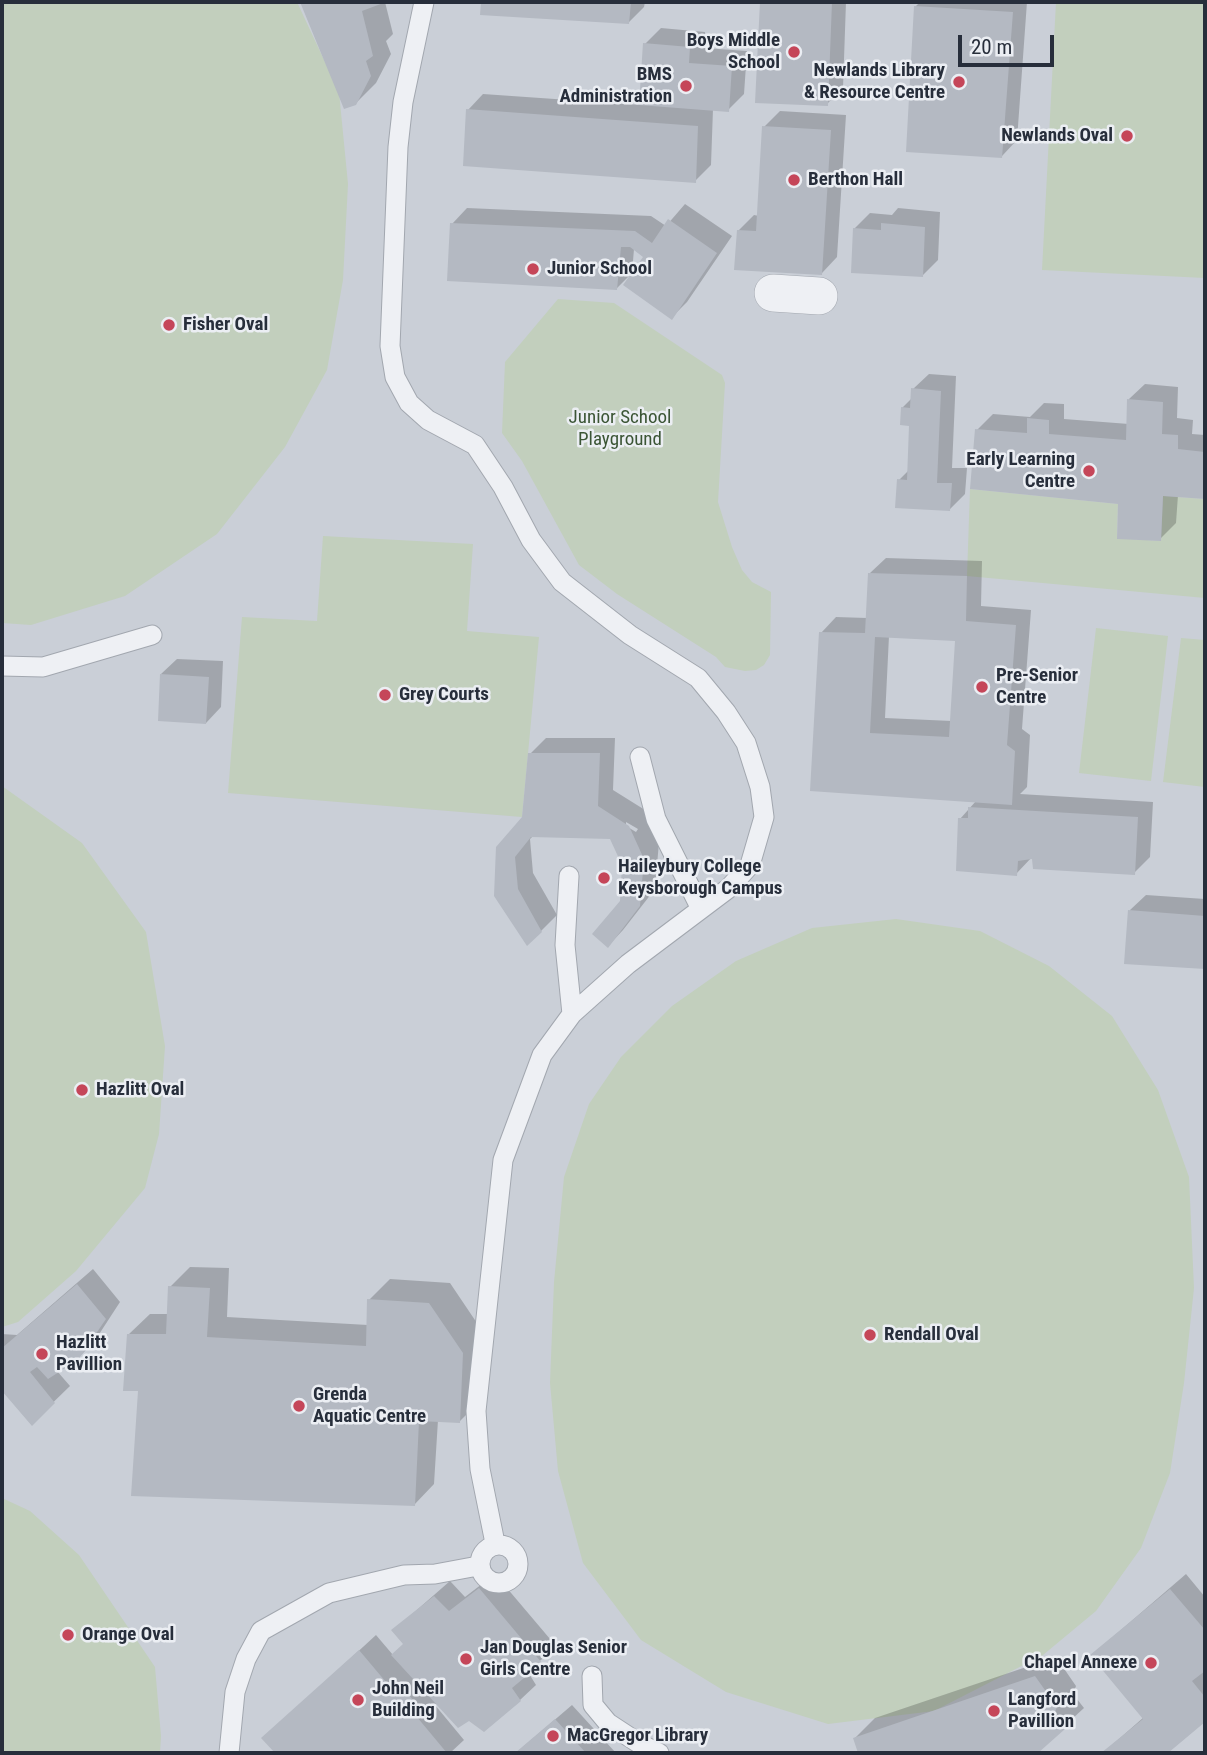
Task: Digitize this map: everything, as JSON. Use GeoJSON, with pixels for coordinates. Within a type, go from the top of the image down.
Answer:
{"type":"FeatureCollection","features":[{"type":"Feature","properties":{"kind":"street"},"geometry":{"type":"LineString","coordinates":[[773,293],[819,296]]}},
{"type":"Feature","properties":{"kind":"lane"},"geometry":{"type":"LineString","coordinates":[[425,2],[403,102],[398,147],[390,346],[394,377],[410,403],[428,420],[475,445],[503,487],[531,540],[562,582],[631,635],[698,678],[726,712],[746,743],[760,787],[764,817],[750,865],[729,888],[628,964],[572,1014],[541,1055],[503,1160],[476,1411],[480,1469],[495,1543]]}},
{"type":"Feature","properties":{"kind":"lane"},"geometry":{"type":"LineString","coordinates":[[2,666],[43,667],[152,635]]}},
{"type":"Feature","properties":{"kind":"lane"},"geometry":{"type":"LineString","coordinates":[[640,757],[656,819],[701,909]]}},
{"type":"Feature","properties":{"kind":"lane"},"geometry":{"type":"LineString","coordinates":[[569,876],[565,945],[572,1014]]}},
{"type":"Feature","properties":{"kind":"lane"},"geometry":{"type":"LineString","coordinates":[[495,1543],[510,1548],[518,1559],[518,1571],[510,1581],[499,1584],[489,1581],[478,1566],[484,1551],[495,1543]]}},
{"type":"Feature","properties":{"kind":"lane"},"geometry":{"type":"LineString","coordinates":[[229,1753],[235,1692],[246,1659],[261,1631],[329,1593],[404,1575],[435,1574],[478,1566]]}},
{"type":"Feature","properties":{"kind":"lane"},"geometry":{"type":"LineString","coordinates":[[592,1676],[593,1705],[608,1723],[659,1753]]}},
{"type":"Feature","properties":{"kind":"shaded area","name":"Haileybury College Keysborough Campus"},"geometry":{"type":"Polygon","coordinates":[[[2,2],[1205,2],[1205,1753],[2,1753],[2,2]]]}},
{"type":"Feature","properties":{"kind":"green space","name":"Fisher Oval"},"geometry":{"type":"Polygon","coordinates":[[[2,2],[297,2],[339,92],[348,184],[343,280],[327,370],[285,447],[217,534],[125,596],[31,625],[2,623],[2,2]]]}},
{"type":"Feature","properties":{"kind":"green space","name":"Newlands Oval"},"geometry":{"type":"Polygon","coordinates":[[[1056,2],[1205,2],[1205,278],[1042,270],[1056,2]]]}},
{"type":"Feature","properties":{"kind":"green space","name":"Junior School Playground"},"geometry":{"type":"Polygon","coordinates":[[[558,299],[614,303],[722,375],[725,383],[718,502],[742,570],[752,582],[771,592],[770,655],[764,665],[756,670],[725,667],[716,657],[617,594],[579,565],[522,461],[502,433],[505,362],[558,299]]]}},
{"type":"Feature","properties":{"kind":"green space"},"geometry":{"type":"Polygon","coordinates":[[[970,489],[1118,504],[1117,538],[1161,541],[1163,496],[1205,499],[1205,598],[967,576],[970,489]]]}},
{"type":"Feature","properties":{"kind":"green space","name":"Grey Courts"},"geometry":{"type":"Polygon","coordinates":[[[323,536],[473,544],[467,631],[539,637],[522,817],[228,793],[242,617],[317,621],[323,536]]]}},
{"type":"Feature","properties":{"kind":"green space"},"geometry":{"type":"Polygon","coordinates":[[[1096,628],[1168,636],[1151,781],[1079,773],[1096,628]]]}},
{"type":"Feature","properties":{"kind":"green space"},"geometry":{"type":"Polygon","coordinates":[[[1181,638],[1205,640],[1205,787],[1163,782],[1181,638]]]}},
{"type":"Feature","properties":{"kind":"green space","name":"Hazlitt Oval"},"geometry":{"type":"Polygon","coordinates":[[[2,786],[82,843],[146,932],[165,1046],[159,1134],[145,1188],[76,1271],[18,1322],[2,1327],[2,786]]]}},
{"type":"Feature","properties":{"kind":"green space","name":"Rendall Oval"},"geometry":{"type":"Polygon","coordinates":[[[896,919],[980,931],[1049,966],[1112,1016],[1158,1090],[1189,1177],[1194,1288],[1184,1383],[1170,1473],[1141,1548],[1096,1611],[1043,1655],[934,1711],[828,1724],[726,1692],[641,1640],[583,1563],[558,1471],[550,1383],[554,1282],[564,1177],[589,1104],[621,1057],[672,1006],[736,961],[812,928],[896,919]]]}},
{"type":"Feature","properties":{"kind":"green space","name":"Orange Oval"},"geometry":{"type":"Polygon","coordinates":[[[2,1498],[30,1511],[79,1555],[155,1667],[160,1753],[2,1753],[2,1498]]]}},
{"type":"Feature","properties":{"kind":"building"},"geometry":{"type":"Polygon","coordinates":[[[300,2],[386,2],[362,11],[373,56],[366,61],[371,76],[356,105],[344,109],[300,2]]]}},
{"type":"Feature","properties":{"kind":"building","name":"Boys Middle School"},"geometry":{"type":"Polygon","coordinates":[[[481,2],[631,2],[629,24],[480,15],[481,2]]]}},
{"type":"Feature","properties":{"kind":"building","name":"Boys Middle School"},"geometry":{"type":"Polygon","coordinates":[[[760,2],[832,2],[828,106],[755,103],[760,2]]]}},
{"type":"Feature","properties":{"kind":"building","name":"Newlands Library & Resource Centre"},"geometry":{"type":"Polygon","coordinates":[[[914,6],[1013,12],[1002,158],[906,152],[914,6]]]}},
{"type":"Feature","properties":{"kind":"building","name":"BMS Administration"},"geometry":{"type":"Polygon","coordinates":[[[643,43],[690,47],[689,63],[732,66],[729,112],[639,105],[643,43]]]}},
{"type":"Feature","properties":{"kind":"building"},"geometry":{"type":"Polygon","coordinates":[[[466,109],[698,126],[696,183],[463,166],[466,109]]]}},
{"type":"Feature","properties":{"kind":"building","name":"Berthon Hall"},"geometry":{"type":"Polygon","coordinates":[[[762,126],[831,130],[822,275],[734,270],[737,230],[756,231],[762,126]]]}},
{"type":"Feature","properties":{"kind":"building","name":"Junior School"},"geometry":{"type":"Polygon","coordinates":[[[668,219],[717,253],[672,320],[623,285],[643,257],[630,247],[621,247],[617,290],[447,281],[450,223],[635,231],[652,243],[668,219]]]}},
{"type":"Feature","properties":{"kind":"building"},"geometry":{"type":"Polygon","coordinates":[[[881,223],[925,227],[923,277],[851,273],[853,228],[881,230],[881,223]]]}},
{"type":"Feature","properties":{"kind":"building"},"geometry":{"type":"Polygon","coordinates":[[[911,388],[941,391],[937,483],[952,483],[950,511],[895,508],[897,479],[907,480],[909,426],[900,425],[901,407],[910,408],[911,388]]]}},
{"type":"Feature","properties":{"kind":"building","name":"Early Learning Centre"},"geometry":{"type":"Polygon","coordinates":[[[1127,399],[1163,402],[1162,434],[1178,435],[1178,449],[1205,452],[1205,499],[1163,496],[1161,541],[1117,539],[1118,504],[970,489],[975,429],[1027,433],[1027,418],[1049,420],[1049,434],[1126,440],[1127,399]]]}},
{"type":"Feature","properties":{"kind":"building","name":"Pre-Senior Centre"},"geometry":{"type":"Polygon","coordinates":[[[868,573],[967,576],[966,621],[1016,625],[1007,745],[1015,751],[1012,805],[810,791],[819,632],[865,633],[868,573]],[[875,637],[870,733],[949,737],[955,641],[875,637]]]}},
{"type":"Feature","properties":{"kind":"building"},"geometry":{"type":"Polygon","coordinates":[[[160,674],[209,677],[206,724],[158,721],[160,674]]]}},
{"type":"Feature","properties":{"kind":"building"},"geometry":{"type":"Polygon","coordinates":[[[528,753],[600,753],[598,806],[629,826],[644,859],[640,906],[608,948],[592,934],[620,901],[622,865],[610,839],[531,837],[515,857],[518,889],[542,932],[527,946],[494,896],[496,847],[522,817],[528,753]]]}},
{"type":"Feature","properties":{"kind":"building"},"geometry":{"type":"Polygon","coordinates":[[[968,807],[1138,817],[1135,875],[1033,869],[1032,859],[1018,861],[1017,876],[956,871],[958,818],[968,818],[968,807]]]}},
{"type":"Feature","properties":{"kind":"building"},"geometry":{"type":"Polygon","coordinates":[[[1128,910],[1205,916],[1205,969],[1124,964],[1128,910]]]}},
{"type":"Feature","properties":{"kind":"building","name":"Hazlitt Pavillion"},"geometry":{"type":"Polygon","coordinates":[[[77,1284],[106,1319],[78,1360],[48,1379],[37,1367],[30,1372],[55,1403],[32,1426],[2,1391],[2,1348],[77,1284]]]}},
{"type":"Feature","properties":{"kind":"building","name":"Grenda Aquatic Centre"},"geometry":{"type":"Polygon","coordinates":[[[168,1286],[210,1288],[207,1337],[366,1346],[367,1299],[429,1303],[463,1353],[460,1423],[419,1421],[415,1506],[131,1496],[138,1391],[123,1391],[127,1334],[166,1334],[168,1286]]]}},
{"type":"Feature","properties":{"kind":"building","name":"Jan Douglas Senior Girls Centre"},"geometry":{"type":"Polygon","coordinates":[[[479,1588],[542,1663],[512,1688],[521,1701],[484,1732],[469,1721],[458,1728],[391,1655],[403,1644],[391,1630],[434,1596],[449,1611],[479,1588]]]}},
{"type":"Feature","properties":{"kind":"building","name":"Chapel Annexe"},"geometry":{"type":"Polygon","coordinates":[[[1170,1589],[1205,1630],[1205,1671],[1192,1681],[1205,1697],[1205,1722],[1168,1753],[1101,1753],[1143,1719],[1090,1655],[1170,1589]]]}},
{"type":"Feature","properties":{"kind":"building","name":"John Neil Building"},"geometry":{"type":"Polygon","coordinates":[[[359,1650],[391,1688],[399,1683],[423,1712],[417,1717],[447,1753],[275,1753],[261,1738],[359,1650]]]}},
{"type":"Feature","properties":{"kind":"building","name":"Langford Pavillion"},"geometry":{"type":"Polygon","coordinates":[[[1035,1676],[1057,1707],[1054,1715],[1065,1729],[1038,1753],[858,1753],[853,1738],[1035,1676]]]}},
{"type":"Feature","properties":{"kind":"building","name":"MacGregor Library"},"geometry":{"type":"Polygon","coordinates":[[[555,1719],[586,1753],[515,1753],[555,1719]]]}},
{"type":"Feature","properties":{"kind":"place","name":"Boys Middle School"},"geometry":{"type":"Point","coordinates":[794,52]}},
{"type":"Feature","properties":{"kind":"place","name":"Newlands Library & Resource Centre"},"geometry":{"type":"Point","coordinates":[959,82]}},
{"type":"Feature","properties":{"kind":"place","name":"BMS Administration"},"geometry":{"type":"Point","coordinates":[686,86]}},
{"type":"Feature","properties":{"kind":"place","name":"Newlands Oval"},"geometry":{"type":"Point","coordinates":[1127,136]}},
{"type":"Feature","properties":{"kind":"place","name":"Berthon Hall"},"geometry":{"type":"Point","coordinates":[794,180]}},
{"type":"Feature","properties":{"kind":"place","name":"Junior School"},"geometry":{"type":"Point","coordinates":[533,269]}},
{"type":"Feature","properties":{"kind":"place","name":"Fisher Oval"},"geometry":{"type":"Point","coordinates":[169,325]}},
{"type":"Feature","properties":{"kind":"place","name":"Early Learning Centre"},"geometry":{"type":"Point","coordinates":[1089,471]}},
{"type":"Feature","properties":{"kind":"place","name":"Pre-Senior Centre"},"geometry":{"type":"Point","coordinates":[982,687]}},
{"type":"Feature","properties":{"kind":"place","name":"Grey Courts"},"geometry":{"type":"Point","coordinates":[385,695]}},
{"type":"Feature","properties":{"kind":"place","name":"Haileybury College Keysborough Campus"},"geometry":{"type":"Point","coordinates":[604,878]}},
{"type":"Feature","properties":{"kind":"place","name":"Hazlitt Oval"},"geometry":{"type":"Point","coordinates":[82,1090]}},
{"type":"Feature","properties":{"kind":"place","name":"Rendall Oval"},"geometry":{"type":"Point","coordinates":[870,1335]}},
{"type":"Feature","properties":{"kind":"place","name":"Hazlitt Pavillion"},"geometry":{"type":"Point","coordinates":[42,1354]}},
{"type":"Feature","properties":{"kind":"place","name":"Grenda Aquatic Centre"},"geometry":{"type":"Point","coordinates":[299,1406]}},
{"type":"Feature","properties":{"kind":"place","name":"Orange Oval"},"geometry":{"type":"Point","coordinates":[68,1635]}},
{"type":"Feature","properties":{"kind":"place","name":"Jan Douglas Senior Girls Centre"},"geometry":{"type":"Point","coordinates":[466,1659]}},
{"type":"Feature","properties":{"kind":"place","name":"Chapel Annexe"},"geometry":{"type":"Point","coordinates":[1151,1663]}},
{"type":"Feature","properties":{"kind":"place","name":"John Neil Building"},"geometry":{"type":"Point","coordinates":[358,1700]}},
{"type":"Feature","properties":{"kind":"place","name":"Langford Pavillion"},"geometry":{"type":"Point","coordinates":[994,1711]}},
{"type":"Feature","properties":{"kind":"place","name":"MacGregor Library"},"geometry":{"type":"Point","coordinates":[553,1736]}}]}
